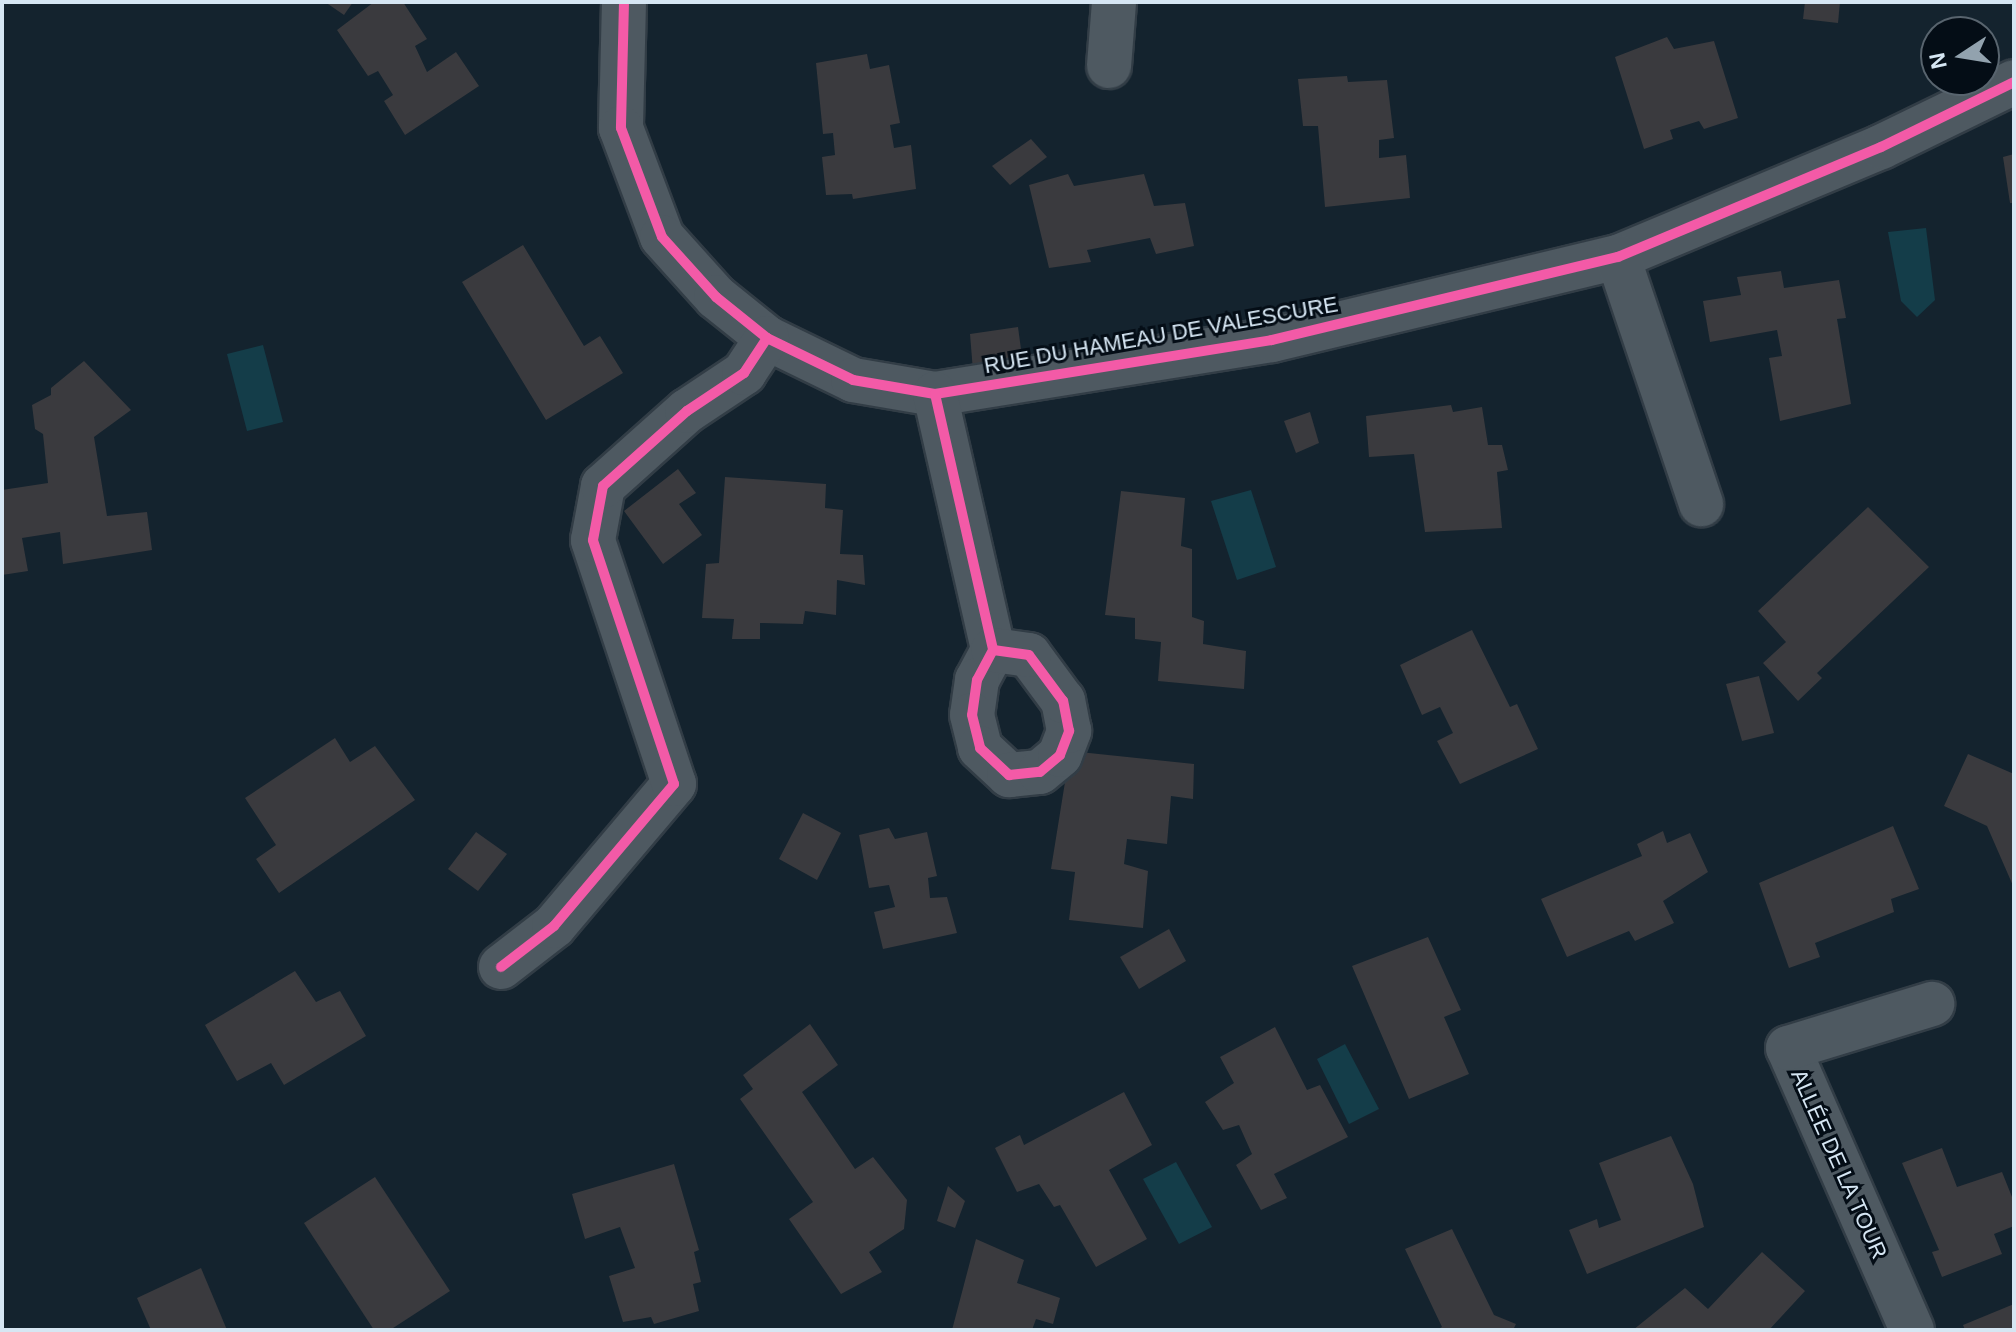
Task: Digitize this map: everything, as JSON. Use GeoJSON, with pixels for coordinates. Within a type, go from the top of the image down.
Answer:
{"type":"FeatureCollection","features":[{"type":"Feature","properties":{"kind":"street","name":"RUE DU HAMEAU DE VALESCURE"},"geometry":{"type":"LineString","coordinates":[[624,2],[621,128],[662,237],[716,297],[767,338],[853,380],[935,394],[1272,340],[1618,257],[1881,147],[2014,82]]}},
{"type":"Feature","properties":{"kind":"street"},"geometry":{"type":"LineString","coordinates":[[1109,66],[1114,2]]}},
{"type":"Feature","properties":{"kind":"street"},"geometry":{"type":"LineString","coordinates":[[1618,257],[1701,504]]}},
{"type":"Feature","properties":{"kind":"street"},"geometry":{"type":"LineString","coordinates":[[501,967],[554,926],[674,784],[593,540],[603,486],[687,411],[744,373],[767,338]]}},
{"type":"Feature","properties":{"kind":"street"},"geometry":{"type":"LineString","coordinates":[[935,394],[993,650]]}},
{"type":"Feature","properties":{"kind":"street","name":"ALLÉE DE LA TOUR"},"geometry":{"type":"LineString","coordinates":[[1912,1330],[1788,1048],[1932,1004]]}},
{"type":"Feature","properties":{"kind":"water"},"geometry":{"type":"Polygon","coordinates":[[[1926,228],[1935,300],[1917,317],[1901,301],[1888,232],[1926,228]]]}},
{"type":"Feature","properties":{"kind":"water"},"geometry":{"type":"Polygon","coordinates":[[[263,345],[283,422],[247,431],[227,354],[263,345]]]}},
{"type":"Feature","properties":{"kind":"water"},"geometry":{"type":"Polygon","coordinates":[[[1251,490],[1276,567],[1237,580],[1211,501],[1251,490]]]}},
{"type":"Feature","properties":{"kind":"water"},"geometry":{"type":"Polygon","coordinates":[[[1345,1044],[1379,1109],[1349,1124],[1317,1059],[1345,1044]]]}},
{"type":"Feature","properties":{"kind":"water"},"geometry":{"type":"Polygon","coordinates":[[[1176,1162],[1212,1227],[1179,1244],[1143,1179],[1176,1162]]]}},
{"type":"Feature","properties":{"kind":"building"},"geometry":{"type":"Polygon","coordinates":[[[325,2],[353,2],[344,15],[325,2]]]}},
{"type":"Feature","properties":{"kind":"building"},"geometry":{"type":"Polygon","coordinates":[[[374,2],[403,2],[427,39],[415,46],[427,72],[456,52],[479,86],[405,135],[384,101],[393,95],[378,71],[368,76],[337,30],[374,2]]]}},
{"type":"Feature","properties":{"kind":"building"},"geometry":{"type":"Polygon","coordinates":[[[1805,2],[1840,2],[1838,23],[1803,19],[1805,2]]]}},
{"type":"Feature","properties":{"kind":"building"},"geometry":{"type":"Polygon","coordinates":[[[1667,37],[1674,49],[1714,41],[1738,118],[1704,129],[1699,121],[1670,130],[1673,139],[1644,149],[1615,57],[1667,37]]]}},
{"type":"Feature","properties":{"kind":"building"},"geometry":{"type":"Polygon","coordinates":[[[867,54],[870,69],[889,65],[900,123],[890,125],[894,148],[911,145],[916,189],[853,199],[852,194],[826,195],[822,157],[835,155],[833,133],[823,134],[816,63],[867,54]]]}},
{"type":"Feature","properties":{"kind":"building"},"geometry":{"type":"Polygon","coordinates":[[[1347,76],[1348,82],[1387,80],[1394,138],[1379,140],[1379,158],[1406,155],[1410,198],[1325,207],[1318,126],[1303,126],[1298,79],[1347,76]]]}},
{"type":"Feature","properties":{"kind":"building"},"geometry":{"type":"Polygon","coordinates":[[[1031,139],[1047,157],[1010,185],[992,166],[1031,139]]]}},
{"type":"Feature","properties":{"kind":"building"},"geometry":{"type":"Polygon","coordinates":[[[2014,154],[2014,203],[2010,203],[2003,157],[2014,154]]]}},
{"type":"Feature","properties":{"kind":"building"},"geometry":{"type":"Polygon","coordinates":[[[1068,174],[1074,186],[1144,174],[1154,206],[1185,203],[1194,246],[1156,254],[1150,238],[1087,250],[1091,262],[1049,268],[1029,185],[1068,174]]]}},
{"type":"Feature","properties":{"kind":"building"},"geometry":{"type":"Polygon","coordinates":[[[523,245],[584,346],[600,336],[623,373],[546,420],[462,282],[523,245]]]}},
{"type":"Feature","properties":{"kind":"building"},"geometry":{"type":"Polygon","coordinates":[[[1781,271],[1784,288],[1839,280],[1846,318],[1837,319],[1851,404],[1780,421],[1769,358],[1782,356],[1777,330],[1710,342],[1703,301],[1741,295],[1737,277],[1781,271]]]}},
{"type":"Feature","properties":{"kind":"building"},"geometry":{"type":"Polygon","coordinates":[[[1018,327],[1023,364],[973,371],[970,334],[1018,327]]]}},
{"type":"Feature","properties":{"kind":"building"},"geometry":{"type":"Polygon","coordinates":[[[84,361],[131,410],[94,437],[107,516],[147,512],[152,550],[63,564],[60,532],[22,538],[28,571],[2,575],[2,490],[48,483],[43,434],[35,429],[32,405],[51,395],[51,388],[84,361]]]}},
{"type":"Feature","properties":{"kind":"building"},"geometry":{"type":"Polygon","coordinates":[[[1451,405],[1453,412],[1482,407],[1488,445],[1502,445],[1508,470],[1497,472],[1502,528],[1425,532],[1414,454],[1369,457],[1366,416],[1451,405]]]}},
{"type":"Feature","properties":{"kind":"building"},"geometry":{"type":"Polygon","coordinates":[[[1310,412],[1319,443],[1296,453],[1284,421],[1310,412]]]}},
{"type":"Feature","properties":{"kind":"building"},"geometry":{"type":"Polygon","coordinates":[[[678,469],[696,493],[679,504],[702,535],[663,564],[624,511],[678,469]]]}},
{"type":"Feature","properties":{"kind":"building"},"geometry":{"type":"Polygon","coordinates":[[[725,477],[826,484],[825,508],[843,510],[840,554],[863,555],[865,585],[837,580],[836,615],[805,611],[803,624],[760,623],[760,639],[732,639],[734,619],[702,618],[706,564],[719,563],[725,477]]]}},
{"type":"Feature","properties":{"kind":"building"},"geometry":{"type":"Polygon","coordinates":[[[1121,491],[1185,498],[1181,546],[1192,549],[1192,617],[1204,621],[1203,644],[1246,651],[1244,689],[1158,681],[1161,642],[1135,639],[1135,618],[1105,615],[1121,491]]]}},
{"type":"Feature","properties":{"kind":"building"},"geometry":{"type":"Polygon","coordinates":[[[1868,507],[1929,567],[1817,673],[1822,678],[1798,701],[1763,663],[1786,642],[1758,611],[1868,507]]]}},
{"type":"Feature","properties":{"kind":"building"},"geometry":{"type":"Polygon","coordinates":[[[1472,630],[1510,707],[1517,704],[1538,749],[1460,784],[1437,741],[1453,733],[1440,707],[1422,715],[1400,665],[1472,630]]]}},
{"type":"Feature","properties":{"kind":"building"},"geometry":{"type":"Polygon","coordinates":[[[1759,676],[1774,733],[1742,741],[1726,684],[1759,676]]]}},
{"type":"Feature","properties":{"kind":"building"},"geometry":{"type":"Polygon","coordinates":[[[335,738],[350,762],[375,746],[415,800],[279,893],[256,859],[276,845],[245,798],[335,738]]]}},
{"type":"Feature","properties":{"kind":"building"},"geometry":{"type":"Polygon","coordinates":[[[1070,751],[1194,764],[1193,799],[1171,796],[1167,844],[1127,839],[1124,864],[1148,871],[1143,928],[1069,920],[1075,872],[1051,869],[1070,751]]]}},
{"type":"Feature","properties":{"kind":"building"},"geometry":{"type":"Polygon","coordinates":[[[1968,754],[2014,774],[2014,888],[1987,826],[1944,806],[1968,754]]]}},
{"type":"Feature","properties":{"kind":"building"},"geometry":{"type":"Polygon","coordinates":[[[803,813],[841,833],[817,880],[779,859],[803,813]]]}},
{"type":"Feature","properties":{"kind":"building"},"geometry":{"type":"Polygon","coordinates":[[[1893,826],[1919,889],[1891,899],[1894,912],[1815,943],[1820,957],[1789,968],[1759,883],[1893,826]]]}},
{"type":"Feature","properties":{"kind":"building"},"geometry":{"type":"Polygon","coordinates":[[[889,828],[895,839],[927,832],[937,876],[928,878],[930,898],[947,897],[957,933],[883,949],[874,912],[895,907],[889,885],[869,888],[859,835],[889,828]]]}},
{"type":"Feature","properties":{"kind":"building"},"geometry":{"type":"Polygon","coordinates":[[[1663,831],[1667,843],[1690,833],[1708,872],[1663,901],[1674,923],[1635,941],[1629,931],[1567,957],[1541,899],[1642,856],[1637,844],[1663,831]]]}},
{"type":"Feature","properties":{"kind":"building"},"geometry":{"type":"Polygon","coordinates":[[[476,832],[507,854],[478,891],[448,869],[476,832]]]}},
{"type":"Feature","properties":{"kind":"building"},"geometry":{"type":"Polygon","coordinates":[[[1169,929],[1186,961],[1139,989],[1120,957],[1169,929]]]}},
{"type":"Feature","properties":{"kind":"building"},"geometry":{"type":"Polygon","coordinates":[[[1428,937],[1461,1010],[1444,1017],[1469,1074],[1409,1099],[1352,966],[1428,937]]]}},
{"type":"Feature","properties":{"kind":"building"},"geometry":{"type":"Polygon","coordinates":[[[295,971],[316,1002],[340,991],[366,1036],[284,1085],[271,1063],[237,1081],[205,1025],[295,971]]]}},
{"type":"Feature","properties":{"kind":"building"},"geometry":{"type":"Polygon","coordinates":[[[810,1024],[838,1065],[802,1092],[855,1169],[873,1157],[907,1200],[904,1229],[869,1252],[882,1272],[841,1294],[789,1219],[813,1202],[740,1099],[753,1089],[743,1075],[810,1024]]]}},
{"type":"Feature","properties":{"kind":"building"},"geometry":{"type":"Polygon","coordinates":[[[1275,1027],[1307,1090],[1320,1085],[1348,1137],[1274,1174],[1287,1198],[1261,1210],[1236,1165],[1252,1154],[1239,1125],[1223,1130],[1205,1102],[1234,1083],[1220,1057],[1275,1027]]]}},
{"type":"Feature","properties":{"kind":"building"},"geometry":{"type":"Polygon","coordinates":[[[1124,1092],[1152,1145],[1109,1170],[1147,1239],[1096,1267],[1060,1205],[1054,1207],[1039,1184],[1017,1192],[995,1148],[1020,1135],[1024,1145],[1124,1092]]]}},
{"type":"Feature","properties":{"kind":"building"},"geometry":{"type":"Polygon","coordinates":[[[1671,1136],[1693,1184],[1704,1227],[1587,1274],[1569,1230],[1597,1219],[1599,1228],[1621,1220],[1599,1163],[1671,1136]]]}},
{"type":"Feature","properties":{"kind":"building"},"geometry":{"type":"Polygon","coordinates":[[[1942,1148],[1957,1187],[2002,1172],[2014,1202],[2014,1226],[1994,1234],[2002,1254],[1942,1277],[1932,1252],[1939,1250],[1902,1163],[1942,1148]]]}},
{"type":"Feature","properties":{"kind":"building"},"geometry":{"type":"Polygon","coordinates":[[[674,1164],[699,1250],[694,1252],[701,1282],[693,1284],[699,1311],[654,1324],[651,1317],[623,1322],[609,1276],[635,1268],[620,1227],[585,1239],[572,1194],[674,1164]]]}},
{"type":"Feature","properties":{"kind":"building"},"geometry":{"type":"Polygon","coordinates":[[[375,1177],[450,1291],[390,1330],[374,1330],[304,1223],[375,1177]]]}},
{"type":"Feature","properties":{"kind":"building"},"geometry":{"type":"Polygon","coordinates":[[[948,1186],[965,1201],[955,1228],[937,1221],[948,1186]]]}},
{"type":"Feature","properties":{"kind":"building"},"geometry":{"type":"Polygon","coordinates":[[[1452,1229],[1494,1315],[1516,1324],[1513,1330],[1436,1330],[1442,1327],[1405,1249],[1452,1229]]]}},
{"type":"Feature","properties":{"kind":"building"},"geometry":{"type":"Polygon","coordinates":[[[976,1239],[1024,1260],[1017,1283],[1060,1298],[1053,1324],[1036,1319],[1032,1330],[952,1330],[976,1239]]]}},
{"type":"Feature","properties":{"kind":"building"},"geometry":{"type":"Polygon","coordinates":[[[1762,1252],[1805,1291],[1769,1330],[1633,1330],[1685,1288],[1708,1309],[1762,1252]]]}},
{"type":"Feature","properties":{"kind":"building"},"geometry":{"type":"Polygon","coordinates":[[[201,1268],[227,1330],[151,1330],[137,1298],[201,1268]]]}},
{"type":"Feature","properties":{"kind":"building"},"geometry":{"type":"Polygon","coordinates":[[[2014,1304],[2014,1330],[1965,1330],[1963,1325],[2014,1304]]]}},
{"type":"Feature","properties":{"kind":"cycle path"},"geometry":{"type":"LineString","coordinates":[[624,2],[621,128],[662,237],[716,297],[767,338],[853,380],[935,394],[1272,340],[1618,257],[1881,147],[2014,82]]}},
{"type":"Feature","properties":{"kind":"cycle path"},"geometry":{"type":"LineString","coordinates":[[501,967],[554,926],[674,784],[593,540],[603,486],[687,411],[744,373],[767,338]]}},
{"type":"Feature","properties":{"kind":"cycle path"},"geometry":{"type":"LineString","coordinates":[[935,394],[993,650],[977,680],[972,715],[980,748],[1009,775],[1040,772],[1060,755],[1069,731],[1063,701],[1029,655],[993,650]]}}]}
